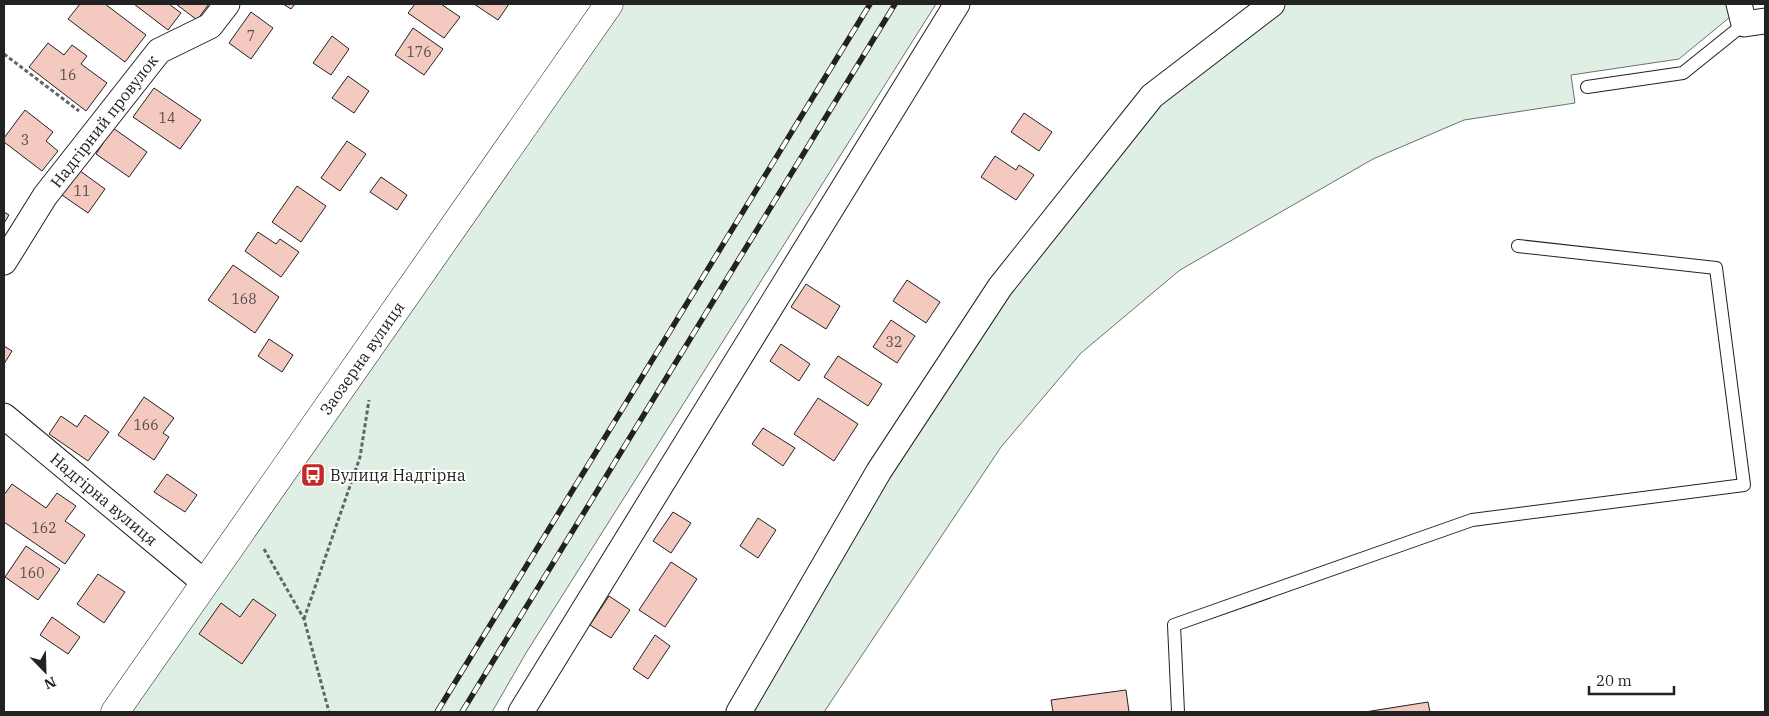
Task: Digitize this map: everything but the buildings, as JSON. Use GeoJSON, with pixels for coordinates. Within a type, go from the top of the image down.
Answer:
{"type":"FeatureCollection","features":[{"type":"Feature","properties":{"kind":"street","name":"Надгірний провулок"},"geometry":{"type":"LineString","coordinates":[[4,262],[45,196],[159,51],[210,26],[227,4]]}},
{"type":"Feature","properties":{"kind":"street","name":"Заозерна вулиця"},"geometry":{"type":"LineString","coordinates":[[115,712],[609,4]]}},
{"type":"Feature","properties":{"kind":"street"},"geometry":{"type":"LineString","coordinates":[[522,712],[957,4]]}},
{"type":"Feature","properties":{"kind":"street"},"geometry":{"type":"LineString","coordinates":[[739,712],[879,471],[1000,287],[1152,96],[1272,4]]}},
{"type":"Feature","properties":{"kind":"street","name":"Надгірна вулиця"},"geometry":{"type":"LineString","coordinates":[[4,416],[205,583]]}},
{"type":"Feature","properties":{"kind":"lane"},"geometry":{"type":"LineString","coordinates":[[1587,87],[1683,73],[1749,16]]}},
{"type":"Feature","properties":{"kind":"lane"},"geometry":{"type":"LineString","coordinates":[[1178,712],[1174,625],[1472,520],[1744,485],[1716,268],[1518,246]]}},
{"type":"Feature","properties":{"kind":"path"},"geometry":{"type":"LineString","coordinates":[[4,54],[99,126]]}},
{"type":"Feature","properties":{"kind":"path"},"geometry":{"type":"LineString","coordinates":[[304,619],[360,457],[370,391]]}},
{"type":"Feature","properties":{"kind":"path"},"geometry":{"type":"LineString","coordinates":[[248,522],[304,619],[329,712]]}},
{"type":"Feature","properties":{"kind":"green space"},"geometry":{"type":"Polygon","coordinates":[[[609,4],[936,4],[526,653],[492,712],[115,712],[609,4]]]}},
{"type":"Feature","properties":{"kind":"green space"},"geometry":{"type":"Polygon","coordinates":[[[1286,4],[1727,4],[1730,17],[1679,59],[1571,75],[1575,103],[1464,120],[1373,159],[1180,270],[1081,353],[1001,447],[824,712],[748,712],[884,476],[1007,291],[1157,102],[1286,4]]]}},
{"type":"Feature","properties":{"kind":"railway"},"geometry":{"type":"LineString","coordinates":[[437,712],[870,4]]}},
{"type":"Feature","properties":{"kind":"railway"},"geometry":{"type":"LineString","coordinates":[[462,712],[895,4]]}},
{"type":"Feature","properties":{"kind":"place","name":"Вулиця Надгірна"},"geometry":{"type":"Point","coordinates":[313,475]}}]}
